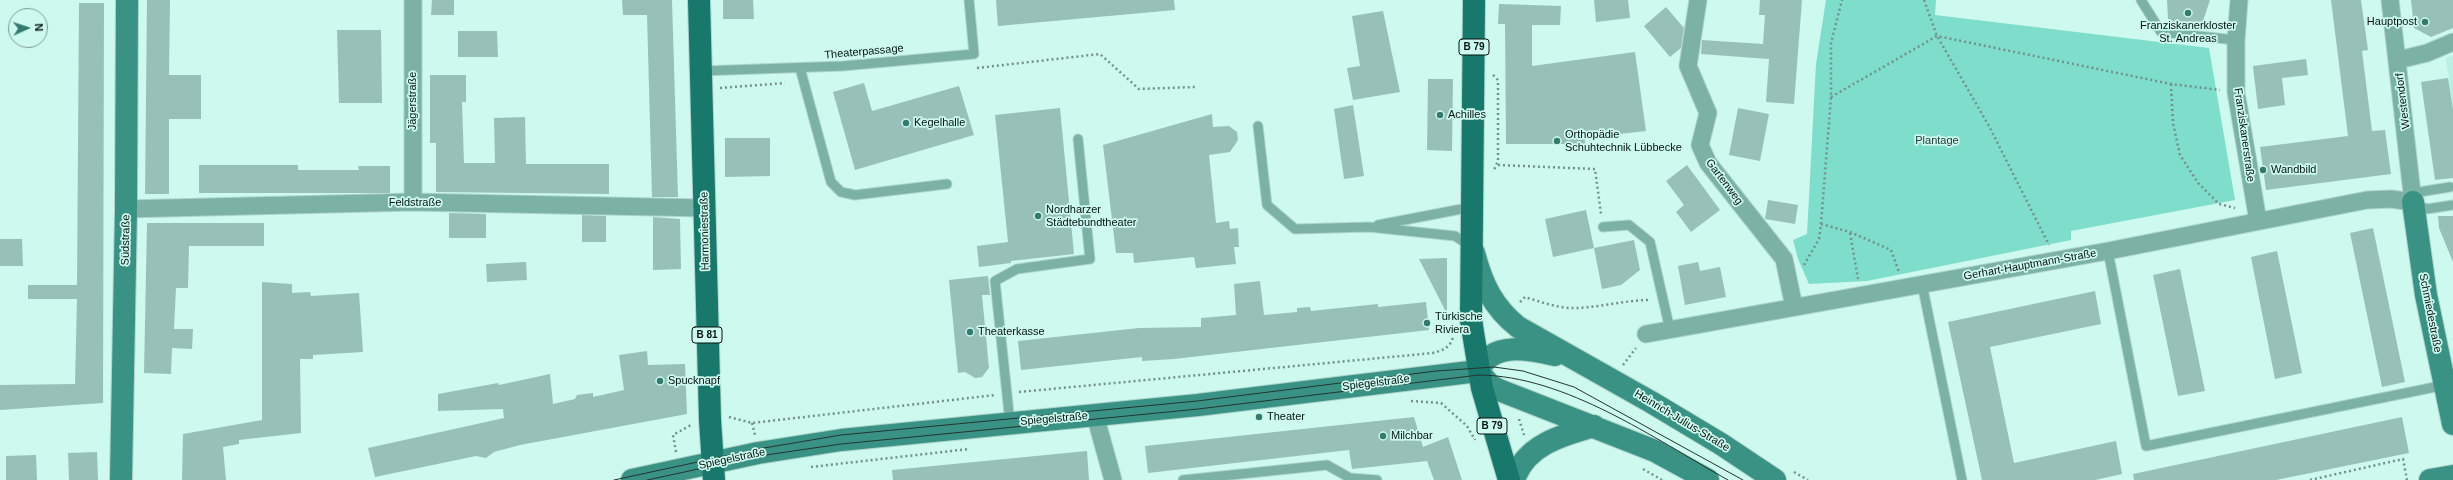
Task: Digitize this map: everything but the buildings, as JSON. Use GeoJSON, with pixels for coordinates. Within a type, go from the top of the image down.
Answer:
{"type":"FeatureCollection","features":[{"type":"Feature","properties":{"kind":"main road","name":"Harmoniestraße"},"geometry":{"type":"LineString","coordinates":[[699,0],[712,471]]}},
{"type":"Feature","properties":{"kind":"main road","name":"B 79"},"geometry":{"type":"LineString","coordinates":[[1474,0],[1471,320],[1478,371],[1509,480]]}},
{"type":"Feature","properties":{"kind":"street","name":"Südstraße"},"geometry":{"type":"LineString","coordinates":[[121,480],[126,209],[127,0]]}},
{"type":"Feature","properties":{"kind":"street","name":"Jägerstraße"},"geometry":{"type":"LineString","coordinates":[[413,0],[413,202]]}},
{"type":"Feature","properties":{"kind":"street","name":"Gartenweg"},"geometry":{"type":"LineString","coordinates":[[1698,0],[1688,66],[1708,113],[1700,145],[1702,153],[1708,164],[1784,259],[1794,308]]}},
{"type":"Feature","properties":{"kind":"street","name":"Franziskanerstraße"},"geometry":{"type":"LineString","coordinates":[[2239,0],[2236,40],[2236,92],[2258,221]]}},
{"type":"Feature","properties":{"kind":"street","name":"Westendorf"},"geometry":{"type":"LineString","coordinates":[[2390,0],[2413,197]]}},
{"type":"Feature","properties":{"kind":"street"},"geometry":{"type":"LineString","coordinates":[[2398,60],[2427,53],[2453,42]]}},
{"type":"Feature","properties":{"kind":"street","name":"Gerhart-Hauptmann-Straße"},"geometry":{"type":"LineString","coordinates":[[1646,334],[2108,251],[2367,200],[2413,197]]}},
{"type":"Feature","properties":{"kind":"street","name":"Schmiedestraße"},"geometry":{"type":"LineString","coordinates":[[2413,197],[2422,271],[2453,424]]}},
{"type":"Feature","properties":{"kind":"street","name":"Feldstraße"},"geometry":{"type":"LineString","coordinates":[[126,209],[413,202],[704,208]]}},
{"type":"Feature","properties":{"kind":"street","name":"Heinrich-Julius-Straße"},"geometry":{"type":"LineString","coordinates":[[1472,246],[1481,279],[1490,298],[1504,316],[1554,349],[1587,366],[1721,444],[1775,480]]}},
{"type":"Feature","properties":{"kind":"street","name":"Heinrich-Julius-Straße"},"geometry":{"type":"LineString","coordinates":[[1478,371],[1485,359],[1492,353],[1504,350],[1538,351],[1587,366]]}},
{"type":"Feature","properties":{"kind":"street"},"geometry":{"type":"LineString","coordinates":[[1478,371],[1490,385],[1499,390],[1655,451],[1708,480]]}},
{"type":"Feature","properties":{"kind":"street","name":"Spiegelstraße"},"geometry":{"type":"LineString","coordinates":[[632,480],[712,471],[841,440],[1198,405],[1478,371]]}},
{"type":"Feature","properties":{"kind":"street"},"geometry":{"type":"LineString","coordinates":[[1095,415],[1113,480]]}},
{"type":"Feature","properties":{"kind":"street"},"geometry":{"type":"LineString","coordinates":[[1514,480],[1517,469],[1530,453],[1556,438],[1594,426]]}},
{"type":"Feature","properties":{"kind":"street"},"geometry":{"type":"LineString","coordinates":[[2430,480],[2453,476]]}},
{"type":"Feature","properties":{"kind":"lane","name":"Theaterpassage"},"geometry":{"type":"LineString","coordinates":[[701,71],[843,66],[974,54],[969,0]]}},
{"type":"Feature","properties":{"kind":"lane"},"geometry":{"type":"LineString","coordinates":[[2141,0],[2161,32],[2236,40]]}},
{"type":"Feature","properties":{"kind":"lane"},"geometry":{"type":"LineString","coordinates":[[800,68],[831,182],[841,192],[855,195],[947,184]]}},
{"type":"Feature","properties":{"kind":"lane"},"geometry":{"type":"LineString","coordinates":[[1258,126],[1267,205],[1295,229],[1369,227],[1455,236],[1472,246]]}},
{"type":"Feature","properties":{"kind":"lane"},"geometry":{"type":"LineString","coordinates":[[1010,423],[995,281],[1017,269],[1090,258],[1078,139]]}},
{"type":"Feature","properties":{"kind":"lane"},"geometry":{"type":"LineString","coordinates":[[2413,197],[2450,186]]}},
{"type":"Feature","properties":{"kind":"lane"},"geometry":{"type":"LineString","coordinates":[[2413,197],[2427,209],[2453,205]]}},
{"type":"Feature","properties":{"kind":"lane"},"geometry":{"type":"LineString","coordinates":[[1369,227],[1473,207]]}},
{"type":"Feature","properties":{"kind":"lane"},"geometry":{"type":"LineString","coordinates":[[1603,227],[1629,225],[1650,242],[1670,330]]}},
{"type":"Feature","properties":{"kind":"lane"},"geometry":{"type":"LineString","coordinates":[[2108,251],[2146,446],[2444,385]]}},
{"type":"Feature","properties":{"kind":"lane"},"geometry":{"type":"LineString","coordinates":[[1922,284],[1962,480]]}},
{"type":"Feature","properties":{"kind":"lane"},"geometry":{"type":"LineString","coordinates":[[1183,480],[1327,465],[1350,478],[1377,480]]}},
{"type":"Feature","properties":{"kind":"path"},"geometry":{"type":"LineString","coordinates":[[1789,282],[1800,272],[1819,239],[1822,224],[1831,97],[1831,43],[1842,0]]}},
{"type":"Feature","properties":{"kind":"path"},"geometry":{"type":"LineString","coordinates":[[1924,0],[1937,36],[1989,126],[2056,260]]}},
{"type":"Feature","properties":{"kind":"path"},"geometry":{"type":"LineString","coordinates":[[1831,97],[1937,36],[2171,84],[2236,92]]}},
{"type":"Feature","properties":{"kind":"path"},"geometry":{"type":"LineString","coordinates":[[972,69],[1100,54],[1139,89],[1195,87]]}},
{"type":"Feature","properties":{"kind":"path"},"geometry":{"type":"LineString","coordinates":[[720,88],[803,82]]}},
{"type":"Feature","properties":{"kind":"path"},"geometry":{"type":"LineString","coordinates":[[2171,84],[2173,123],[2180,155],[2198,183],[2219,204],[2234,207],[2258,221]]}},
{"type":"Feature","properties":{"kind":"path"},"geometry":{"type":"LineString","coordinates":[[1498,165],[1595,169],[1603,227]]}},
{"type":"Feature","properties":{"kind":"path"},"geometry":{"type":"LineString","coordinates":[[1822,224],[1850,232],[1891,250],[1905,287]]}},
{"type":"Feature","properties":{"kind":"path"},"geometry":{"type":"LineString","coordinates":[[1850,232],[1860,296]]}},
{"type":"Feature","properties":{"kind":"path"},"geometry":{"type":"LineString","coordinates":[[1519,302],[1525,297],[1563,308],[1576,308],[1633,300],[1664,300]]}},
{"type":"Feature","properties":{"kind":"path"},"geometry":{"type":"LineString","coordinates":[[752,424],[1008,393],[1433,353],[1444,350],[1451,344],[1455,332]]}},
{"type":"Feature","properties":{"kind":"path"},"geometry":{"type":"LineString","coordinates":[[1622,367],[1646,334]]}},
{"type":"Feature","properties":{"kind":"path"},"geometry":{"type":"LineString","coordinates":[[1441,402],[1467,426],[1476,442]]}},
{"type":"Feature","properties":{"kind":"path"},"geometry":{"type":"LineString","coordinates":[[673,435],[692,424]]}},
{"type":"Feature","properties":{"kind":"path"},"geometry":{"type":"LineString","coordinates":[[2310,480],[2403,459],[2407,480]]}},
{"type":"Feature","properties":{"kind":"shaded area"},"geometry":{"type":"Polygon","coordinates":[[[2453,55],[2453,109],[2446,58],[2453,55]]]}},
{"type":"Feature","properties":{"kind":"green space","name":"Plantage"},"geometry":{"type":"Polygon","coordinates":[[[1826,0],[1936,0],[1935,15],[2209,48],[2235,200],[2071,231],[2071,240],[1867,281],[1809,284],[1798,259],[1793,240],[1807,234],[1816,64],[1826,0]]]}},
{"type":"Feature","properties":{"kind":"tram line"},"geometry":{"type":"LineString","coordinates":[[614,480],[758,449],[841,435],[1197,401],[1436,371],[1494,367],[1523,371],[1574,387],[1743,480]]}},
{"type":"Feature","properties":{"kind":"tram line"},"geometry":{"type":"LineString","coordinates":[[647,480],[759,456],[841,444],[1198,409],[1479,375],[1512,378],[1544,386],[1576,398],[1608,412],[1728,480]]}},
{"type":"Feature","properties":{"kind":"place","name":"Franziskanerkloster St. Andreas"},"geometry":{"type":"Point","coordinates":[2188,13]}},
{"type":"Feature","properties":{"kind":"place","name":"Hauptpost"},"geometry":{"type":"Point","coordinates":[2425,22]}},
{"type":"Feature","properties":{"kind":"place","name":"Achilles"},"geometry":{"type":"Point","coordinates":[1440,115]}},
{"type":"Feature","properties":{"kind":"place","name":"Kegelhalle"},"geometry":{"type":"Point","coordinates":[906,123]}},
{"type":"Feature","properties":{"kind":"place","name":"Orthopädie Schuhtechnik Lübbecke"},"geometry":{"type":"Point","coordinates":[1557,141]}},
{"type":"Feature","properties":{"kind":"place","name":"Wandbild"},"geometry":{"type":"Point","coordinates":[2263,170]}},
{"type":"Feature","properties":{"kind":"place","name":"Nordharzer Städtebundtheater"},"geometry":{"type":"Point","coordinates":[1038,216]}},
{"type":"Feature","properties":{"kind":"place","name":"Türkische Riviera"},"geometry":{"type":"Point","coordinates":[1427,323]}},
{"type":"Feature","properties":{"kind":"place","name":"Theaterkasse"},"geometry":{"type":"Point","coordinates":[970,332]}},
{"type":"Feature","properties":{"kind":"place","name":"Spucknapf"},"geometry":{"type":"Point","coordinates":[660,381]}},
{"type":"Feature","properties":{"kind":"place","name":"Theater"},"geometry":{"type":"Point","coordinates":[1259,417]}},
{"type":"Feature","properties":{"kind":"place","name":"Milchbar"},"geometry":{"type":"Point","coordinates":[1383,436]}}]}
